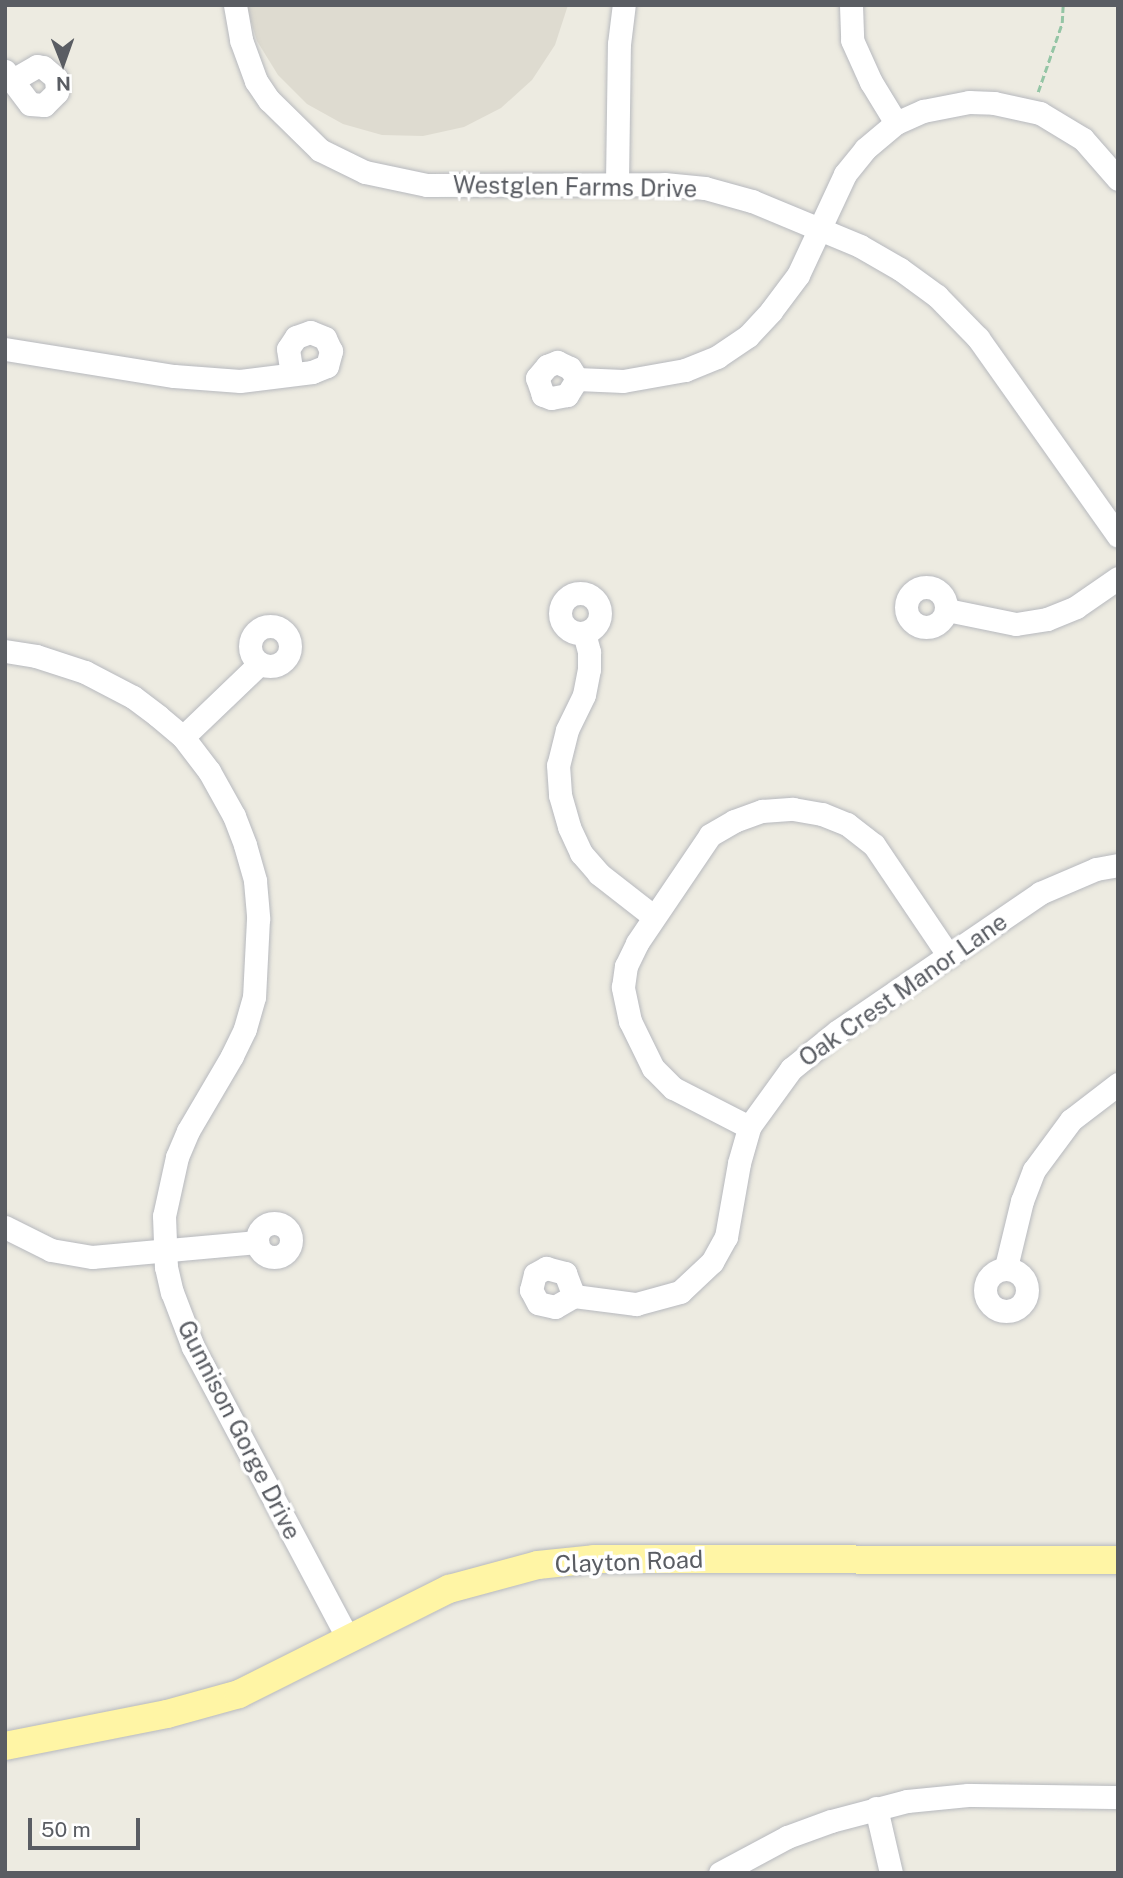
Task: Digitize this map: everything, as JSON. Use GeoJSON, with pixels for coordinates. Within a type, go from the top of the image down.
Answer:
{"type":"FeatureCollection","features":[{"type":"Feature","properties":{"kind":"main road","name":"Clayton Road"},"geometry":{"type":"LineString","coordinates":[[5,1746],[204,1705],[239,1694],[348,1638],[459,1586],[505,1572],[564,1562],[594,1559],[1118,1560]]}},
{"type":"Feature","properties":{"kind":"street","name":"Westglen Farms Drive"},"geometry":{"type":"LineString","coordinates":[[234,5],[241,40],[256,81],[300,134],[342,163],[395,180],[427,185],[617,183],[705,188],[752,201],[817,231],[860,246],[900,269],[958,316],[1013,383],[1118,536]]}},
{"type":"Feature","properties":{"kind":"street"},"geometry":{"type":"LineString","coordinates":[[617,183],[619,55],[624,5]]}},
{"type":"Feature","properties":{"kind":"street"},"geometry":{"type":"LineString","coordinates":[[851,5],[852,40],[871,82],[896,123]]}},
{"type":"Feature","properties":{"kind":"street"},"geometry":{"type":"LineString","coordinates":[[37,66],[50,70],[56,78],[54,98],[44,105],[30,104],[9,76],[37,66]]}},
{"type":"Feature","properties":{"kind":"street"},"geometry":{"type":"LineString","coordinates":[[578,379],[623,382],[685,370],[717,356],[748,336],[771,312],[798,275],[845,174],[865,149],[896,123],[923,111],[969,102],[1017,107],[1061,123],[1083,139],[1118,179]]}},
{"type":"Feature","properties":{"kind":"street"},"geometry":{"type":"LineString","coordinates":[[5,349],[84,364],[201,379],[240,381],[302,372]]}},
{"type":"Feature","properties":{"kind":"street"},"geometry":{"type":"LineString","coordinates":[[947,610],[1016,624],[1047,619],[1076,607],[1118,578]]}},
{"type":"Feature","properties":{"kind":"street"},"geometry":{"type":"LineString","coordinates":[[584,633],[589,652],[589,669],[584,695],[567,730],[558,765],[560,795],[569,827],[581,853],[599,874],[653,916]]}},
{"type":"Feature","properties":{"kind":"street","name":"Gunnison Gorge Drive"},"geometry":{"type":"LineString","coordinates":[[5,652],[62,663],[105,681],[133,697],[183,737],[224,796],[245,845],[255,881],[258,955],[254,997],[245,1029],[177,1157],[164,1216],[165,1252],[172,1292],[193,1347],[348,1638]]}},
{"type":"Feature","properties":{"kind":"street"},"geometry":{"type":"LineString","coordinates":[[183,737],[260,664]]}},
{"type":"Feature","properties":{"kind":"street"},"geometry":{"type":"LineString","coordinates":[[749,1127],[673,1088],[653,1068],[629,1021],[623,980],[626,966],[653,916],[710,835],[734,821],[762,811],[793,809],[822,814],[848,824],[874,845],[949,956]]}},
{"type":"Feature","properties":{"kind":"street","name":"Oak Crest Manor Lane"},"geometry":{"type":"LineString","coordinates":[[574,1296],[636,1304],[680,1292],[712,1262],[726,1237],[739,1163],[749,1127],[791,1069],[838,1031],[1040,893],[1097,869],[1118,865]]}},
{"type":"Feature","properties":{"kind":"street"},"geometry":{"type":"LineString","coordinates":[[1006,1268],[1013,1232],[1034,1170],[1071,1120],[1118,1084]]}},
{"type":"Feature","properties":{"kind":"street"},"geometry":{"type":"LineString","coordinates":[[5,1227],[36,1245],[68,1255],[92,1257],[257,1242]]}},
{"type":"Feature","properties":{"kind":"street"},"geometry":{"type":"LineString","coordinates":[[720,1873],[787,1838],[876,1808],[968,1795],[1118,1797]]}},
{"type":"Feature","properties":{"kind":"street"},"geometry":{"type":"LineString","coordinates":[[876,1808],[891,1873]]}},
{"type":"Feature","properties":{"kind":"path"},"geometry":{"type":"LineString","coordinates":[[1037,95],[1062,23],[1063,5]]}},
{"type":"Feature","properties":{"kind":"shaded area"},"geometry":{"type":"Polygon","coordinates":[[[246,5],[568,5],[555,45],[532,80],[501,108],[464,127],[423,136],[382,135],[343,124],[307,104],[278,75],[257,41],[246,5]]]}}]}
